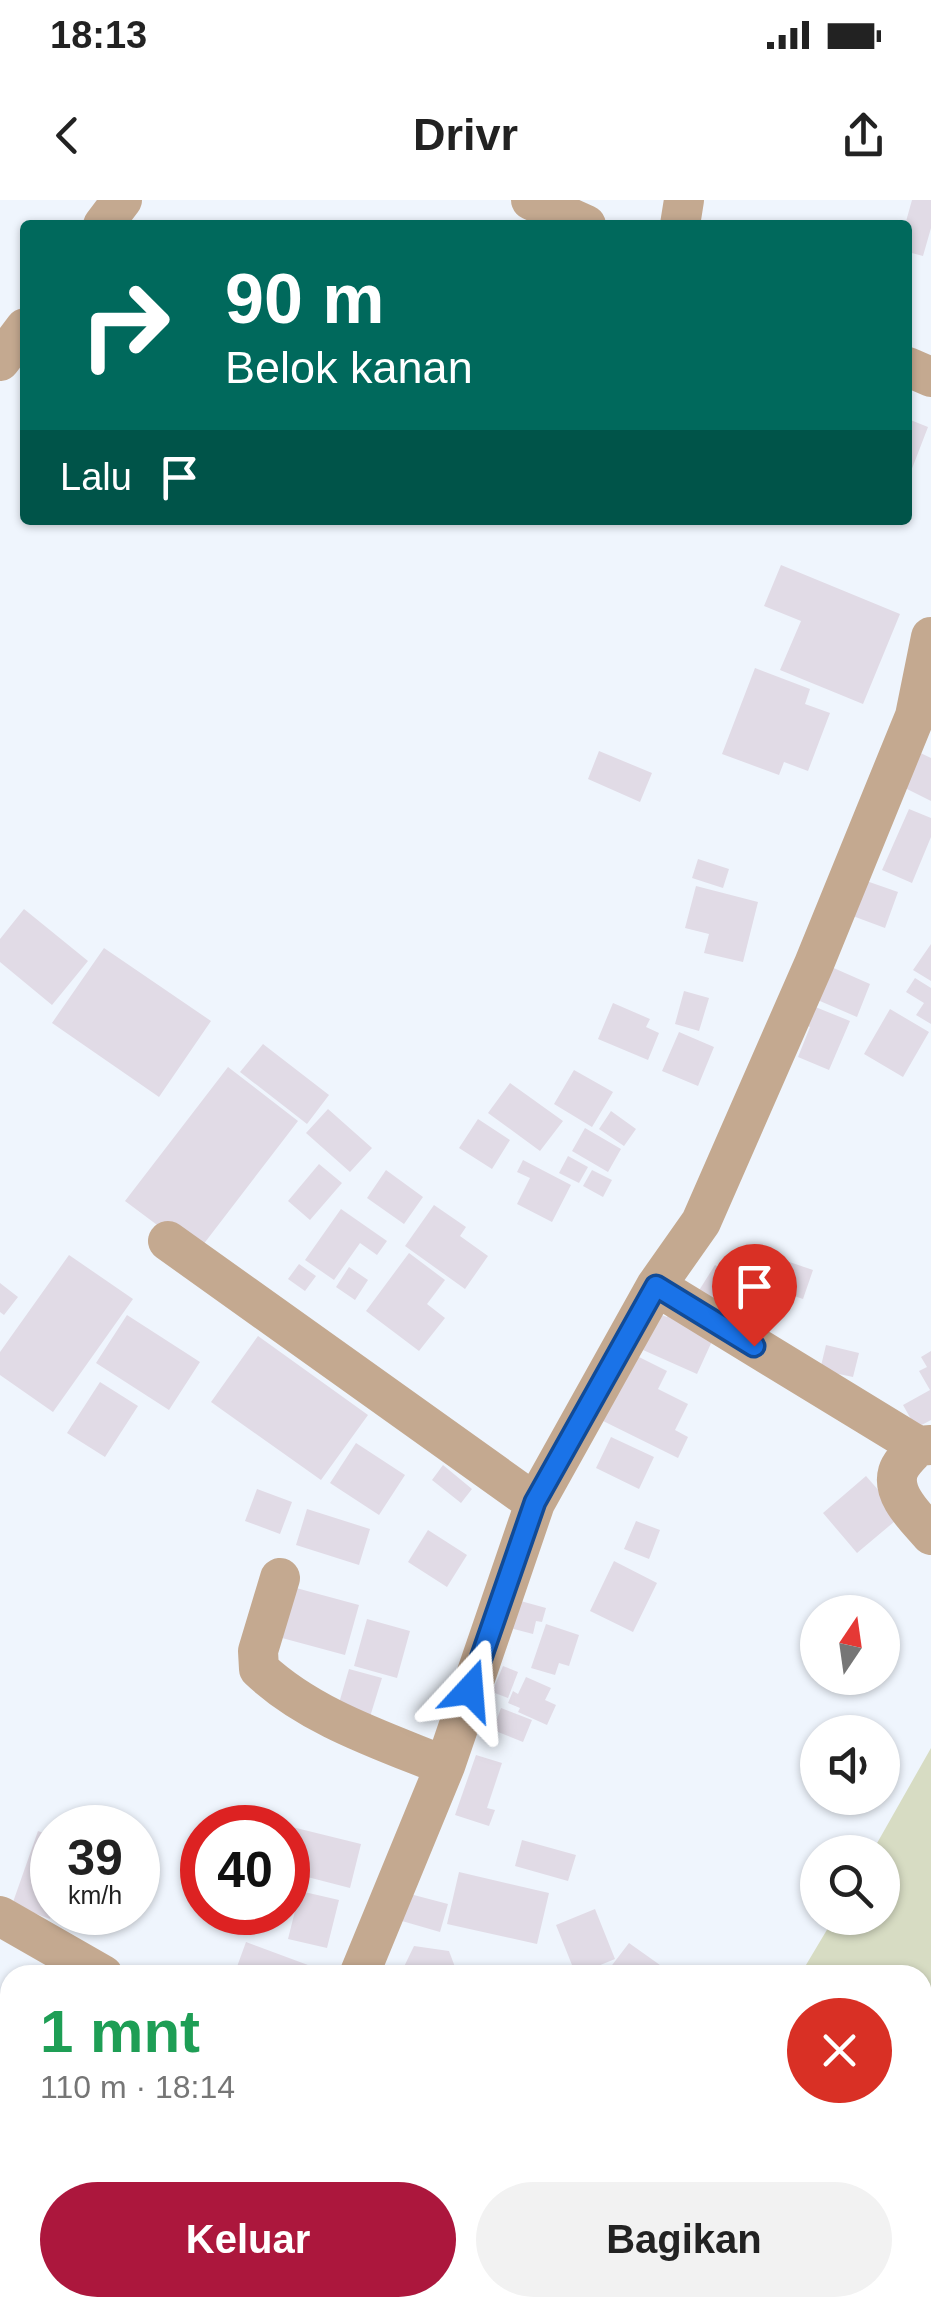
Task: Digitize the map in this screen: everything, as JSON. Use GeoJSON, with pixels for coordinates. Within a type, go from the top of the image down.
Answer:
{"type":"FeatureCollection","features":[{"type":"Feature","properties":{"kind":"street"},"geometry":{"type":"LineString","coordinates":[[531,200],[575,220]]}},
{"type":"Feature","properties":{"kind":"street"},"geometry":{"type":"LineString","coordinates":[[0,362],[20,335]]}},
{"type":"Feature","properties":{"kind":"street"},"geometry":{"type":"LineString","coordinates":[[362,1965],[444,1766],[535,1502],[656,1286],[702,1222],[814,964],[915,716],[931,638]]}},
{"type":"Feature","properties":{"kind":"street"},"geometry":{"type":"LineString","coordinates":[[168,1241],[535,1502]]}},
{"type":"Feature","properties":{"kind":"street"},"geometry":{"type":"LineString","coordinates":[[656,1286],[924,1446],[900,1467],[896,1478],[901,1498],[931,1536]]}},
{"type":"Feature","properties":{"kind":"street"},"geometry":{"type":"LineString","coordinates":[[280,1578],[258,1651],[259,1669],[280,1689],[357,1730],[444,1766]]}},
{"type":"Feature","properties":{"kind":"street"},"geometry":{"type":"LineString","coordinates":[[0,1916],[86,1965]]}},
{"type":"Feature","properties":{"kind":"green space"},"geometry":{"type":"Polygon","coordinates":[[[931,1748],[931,1965],[806,1965],[824,1935],[900,1935],[900,1835],[882,1835],[893,1815],[900,1815],[900,1803],[931,1748]]]}},
{"type":"Feature","properties":{"kind":"building"},"geometry":{"type":"Polygon","coordinates":[[[912,200],[931,200],[931,228],[923,256],[912,253],[912,220],[906,220],[912,200]]]}},
{"type":"Feature","properties":{"kind":"building"},"geometry":{"type":"Polygon","coordinates":[[[912,421],[928,427],[912,469],[912,421]]]}},
{"type":"Feature","properties":{"kind":"building"},"geometry":{"type":"Polygon","coordinates":[[[781,565],[900,614],[863,704],[780,670],[801,621],[764,606],[781,565]]]}},
{"type":"Feature","properties":{"kind":"building"},"geometry":{"type":"Polygon","coordinates":[[[755,668],[810,689],[805,704],[830,713],[808,771],[784,762],[779,775],[722,754],[755,668]]]}},
{"type":"Feature","properties":{"kind":"building"},"geometry":{"type":"Polygon","coordinates":[[[914,750],[931,758],[931,801],[897,784],[914,750]]]}},
{"type":"Feature","properties":{"kind":"building"},"geometry":{"type":"Polygon","coordinates":[[[599,751],[652,773],[640,802],[588,779],[599,751]]]}},
{"type":"Feature","properties":{"kind":"building"},"geometry":{"type":"Polygon","coordinates":[[[909,809],[931,818],[931,837],[912,883],[882,870],[909,809]]]}},
{"type":"Feature","properties":{"kind":"building"},"geometry":{"type":"Polygon","coordinates":[[[698,859],[729,869],[723,888],[692,878],[698,859]]]}},
{"type":"Feature","properties":{"kind":"building"},"geometry":{"type":"Polygon","coordinates":[[[855,877],[898,892],[885,928],[842,912],[855,877]]]}},
{"type":"Feature","properties":{"kind":"building"},"geometry":{"type":"Polygon","coordinates":[[[696,886],[758,902],[743,962],[704,953],[709,934],[685,928],[696,886]]]}},
{"type":"Feature","properties":{"kind":"building"},"geometry":{"type":"Polygon","coordinates":[[[24,909],[88,961],[52,1005],[0,962],[0,939],[24,909]]]}},
{"type":"Feature","properties":{"kind":"building"},"geometry":{"type":"Polygon","coordinates":[[[931,944],[931,981],[913,970],[931,944]]]}},
{"type":"Feature","properties":{"kind":"building"},"geometry":{"type":"Polygon","coordinates":[[[104,948],[211,1021],[159,1097],[52,1023],[104,948]]]}},
{"type":"Feature","properties":{"kind":"building"},"geometry":{"type":"Polygon","coordinates":[[[820,962],[870,984],[857,1017],[806,995],[820,962]]]}},
{"type":"Feature","properties":{"kind":"building"},"geometry":{"type":"Polygon","coordinates":[[[915,978],[931,988],[931,1024],[916,1015],[924,1003],[906,992],[915,978]]]}},
{"type":"Feature","properties":{"kind":"building"},"geometry":{"type":"Polygon","coordinates":[[[684,991],[709,998],[699,1031],[675,1024],[684,991]]]}},
{"type":"Feature","properties":{"kind":"building"},"geometry":{"type":"Polygon","coordinates":[[[803,1002],[850,1021],[829,1070],[798,1057],[810,1027],[795,1021],[803,1002]]]}},
{"type":"Feature","properties":{"kind":"building"},"geometry":{"type":"Polygon","coordinates":[[[613,1003],[650,1019],[646,1027],[659,1033],[648,1060],[598,1039],[613,1003]]]}},
{"type":"Feature","properties":{"kind":"building"},"geometry":{"type":"Polygon","coordinates":[[[890,1009],[929,1032],[903,1077],[864,1054],[890,1009]]]}},
{"type":"Feature","properties":{"kind":"building"},"geometry":{"type":"Polygon","coordinates":[[[679,1032],[714,1047],[698,1086],[662,1071],[679,1032]]]}},
{"type":"Feature","properties":{"kind":"building"},"geometry":{"type":"Polygon","coordinates":[[[263,1044],[329,1095],[307,1124],[240,1072],[263,1044]]]}},
{"type":"Feature","properties":{"kind":"building"},"geometry":{"type":"Polygon","coordinates":[[[228,1067],[298,1121],[196,1254],[125,1201],[228,1067]]]}},
{"type":"Feature","properties":{"kind":"building"},"geometry":{"type":"Polygon","coordinates":[[[574,1070],[613,1092],[592,1127],[554,1104],[574,1070]]]}},
{"type":"Feature","properties":{"kind":"building"},"geometry":{"type":"Polygon","coordinates":[[[510,1083],[563,1121],[540,1151],[488,1113],[510,1083]]]}},
{"type":"Feature","properties":{"kind":"building"},"geometry":{"type":"Polygon","coordinates":[[[328,1109],[372,1148],[350,1172],[306,1133],[328,1109]]]}},
{"type":"Feature","properties":{"kind":"building"},"geometry":{"type":"Polygon","coordinates":[[[611,1111],[636,1129],[624,1146],[599,1129],[611,1111]]]}},
{"type":"Feature","properties":{"kind":"building"},"geometry":{"type":"Polygon","coordinates":[[[478,1119],[510,1140],[492,1169],[459,1148],[478,1119]]]}},
{"type":"Feature","properties":{"kind":"building"},"geometry":{"type":"Polygon","coordinates":[[[585,1128],[621,1149],[608,1172],[572,1151],[585,1128]]]}},
{"type":"Feature","properties":{"kind":"building"},"geometry":{"type":"Polygon","coordinates":[[[568,1156],[588,1167],[579,1183],[559,1173],[568,1156]]]}},
{"type":"Feature","properties":{"kind":"building"},"geometry":{"type":"Polygon","coordinates":[[[523,1160],[571,1185],[552,1222],[517,1204],[530,1178],[517,1172],[523,1160]]]}},
{"type":"Feature","properties":{"kind":"building"},"geometry":{"type":"Polygon","coordinates":[[[319,1164],[342,1183],[310,1220],[288,1201],[319,1164]]]}},
{"type":"Feature","properties":{"kind":"building"},"geometry":{"type":"Polygon","coordinates":[[[386,1170],[423,1197],[404,1224],[367,1198],[386,1170]]]}},
{"type":"Feature","properties":{"kind":"building"},"geometry":{"type":"Polygon","coordinates":[[[592,1170],[612,1180],[603,1197],[583,1186],[592,1170]]]}},
{"type":"Feature","properties":{"kind":"building"},"geometry":{"type":"Polygon","coordinates":[[[434,1205],[466,1227],[460,1236],[488,1256],[465,1289],[405,1246],[434,1205]]]}},
{"type":"Feature","properties":{"kind":"building"},"geometry":{"type":"Polygon","coordinates":[[[341,1209],[387,1241],[377,1255],[360,1243],[334,1280],[305,1260],[341,1209]]]}},
{"type":"Feature","properties":{"kind":"building"},"geometry":{"type":"Polygon","coordinates":[[[751,1249],[813,1270],[803,1299],[741,1278],[751,1249]]]}},
{"type":"Feature","properties":{"kind":"building"},"geometry":{"type":"Polygon","coordinates":[[[409,1253],[445,1280],[427,1304],[445,1318],[419,1351],[366,1311],[409,1253]]]}},
{"type":"Feature","properties":{"kind":"building"},"geometry":{"type":"Polygon","coordinates":[[[69,1255],[133,1299],[53,1412],[0,1375],[0,1352],[69,1255]]]}},
{"type":"Feature","properties":{"kind":"building"},"geometry":{"type":"Polygon","coordinates":[[[299,1264],[316,1276],[305,1291],[288,1279],[299,1264]]]}},
{"type":"Feature","properties":{"kind":"building"},"geometry":{"type":"Polygon","coordinates":[[[715,1265],[744,1282],[728,1309],[698,1292],[715,1265]]]}},
{"type":"Feature","properties":{"kind":"building"},"geometry":{"type":"Polygon","coordinates":[[[349,1267],[368,1280],[355,1300],[336,1287],[349,1267]]]}},
{"type":"Feature","properties":{"kind":"building"},"geometry":{"type":"Polygon","coordinates":[[[0,1283],[18,1297],[4,1315],[0,1312],[0,1283]]]}},
{"type":"Feature","properties":{"kind":"building"},"geometry":{"type":"Polygon","coordinates":[[[673,1305],[719,1326],[697,1374],[643,1350],[659,1314],[667,1317],[673,1305]]]}},
{"type":"Feature","properties":{"kind":"building"},"geometry":{"type":"Polygon","coordinates":[[[127,1315],[200,1362],[169,1410],[96,1363],[127,1315]]]}},
{"type":"Feature","properties":{"kind":"building"},"geometry":{"type":"Polygon","coordinates":[[[258,1336],[368,1415],[321,1480],[211,1402],[258,1336]]]}},
{"type":"Feature","properties":{"kind":"building"},"geometry":{"type":"Polygon","coordinates":[[[826,1345],[859,1353],[853,1377],[820,1370],[826,1345]]]}},
{"type":"Feature","properties":{"kind":"building"},"geometry":{"type":"Polygon","coordinates":[[[625,1350],[667,1371],[658,1389],[688,1404],[675,1430],[688,1437],[678,1458],[593,1416],[625,1350]]]}},
{"type":"Feature","properties":{"kind":"building"},"geometry":{"type":"Polygon","coordinates":[[[931,1351],[931,1420],[916,1428],[903,1405],[930,1390],[919,1371],[927,1367],[921,1357],[931,1351]]]}},
{"type":"Feature","properties":{"kind":"building"},"geometry":{"type":"Polygon","coordinates":[[[100,1382],[138,1406],[105,1457],[67,1433],[100,1382]]]}},
{"type":"Feature","properties":{"kind":"building"},"geometry":{"type":"Polygon","coordinates":[[[611,1437],[654,1457],[639,1489],[596,1468],[611,1437]]]}},
{"type":"Feature","properties":{"kind":"building"},"geometry":{"type":"Polygon","coordinates":[[[356,1443],[405,1475],[379,1515],[330,1483],[356,1443]]]}},
{"type":"Feature","properties":{"kind":"building"},"geometry":{"type":"Polygon","coordinates":[[[443,1465],[472,1489],[461,1503],[432,1480],[443,1465]]]}},
{"type":"Feature","properties":{"kind":"building"},"geometry":{"type":"Polygon","coordinates":[[[866,1476],[901,1516],[857,1553],[823,1513],[866,1476]]]}},
{"type":"Feature","properties":{"kind":"building"},"geometry":{"type":"Polygon","coordinates":[[[257,1489],[292,1502],[280,1534],[245,1521],[257,1489]]]}},
{"type":"Feature","properties":{"kind":"building"},"geometry":{"type":"Polygon","coordinates":[[[307,1509],[370,1529],[359,1565],[296,1545],[307,1509]]]}},
{"type":"Feature","properties":{"kind":"building"},"geometry":{"type":"Polygon","coordinates":[[[636,1521],[660,1530],[649,1559],[624,1549],[636,1521]]]}},
{"type":"Feature","properties":{"kind":"building"},"geometry":{"type":"Polygon","coordinates":[[[428,1530],[467,1555],[447,1587],[408,1562],[428,1530]]]}},
{"type":"Feature","properties":{"kind":"building"},"geometry":{"type":"Polygon","coordinates":[[[614,1561],[657,1583],[633,1632],[590,1611],[614,1561]]]}},
{"type":"Feature","properties":{"kind":"building"},"geometry":{"type":"Polygon","coordinates":[[[285,1585],[359,1605],[345,1655],[271,1635],[285,1585]]]}},
{"type":"Feature","properties":{"kind":"building"},"geometry":{"type":"Polygon","coordinates":[[[517,1600],[546,1608],[542,1622],[536,1621],[533,1634],[510,1628],[517,1600]]]}},
{"type":"Feature","properties":{"kind":"building"},"geometry":{"type":"Polygon","coordinates":[[[367,1619],[410,1631],[397,1678],[354,1666],[367,1619]]]}},
{"type":"Feature","properties":{"kind":"building"},"geometry":{"type":"Polygon","coordinates":[[[546,1624],[579,1635],[569,1666],[559,1663],[555,1675],[531,1668],[546,1624]]]}},
{"type":"Feature","properties":{"kind":"building"},"geometry":{"type":"Polygon","coordinates":[[[503,1666],[518,1672],[508,1698],[492,1692],[503,1666]]]}},
{"type":"Feature","properties":{"kind":"building"},"geometry":{"type":"Polygon","coordinates":[[[349,1669],[382,1678],[369,1720],[337,1710],[349,1669]]]}},
{"type":"Feature","properties":{"kind":"building"},"geometry":{"type":"Polygon","coordinates":[[[526,1677],[551,1688],[545,1700],[556,1705],[547,1725],[508,1703],[513,1691],[518,1694],[526,1677]]]}},
{"type":"Feature","properties":{"kind":"building"},"geometry":{"type":"Polygon","coordinates":[[[501,1708],[532,1720],[523,1742],[493,1730],[501,1708]]]}},
{"type":"Feature","properties":{"kind":"building"},"geometry":{"type":"Polygon","coordinates":[[[476,1755],[502,1763],[487,1808],[495,1810],[489,1826],[455,1815],[476,1755]]]}},
{"type":"Feature","properties":{"kind":"building"},"geometry":{"type":"Polygon","coordinates":[[[310,1831],[361,1844],[350,1888],[310,1878],[310,1831]]]}},
{"type":"Feature","properties":{"kind":"building"},"geometry":{"type":"Polygon","coordinates":[[[522,1840],[576,1855],[568,1881],[515,1866],[522,1840]]]}},
{"type":"Feature","properties":{"kind":"building"},"geometry":{"type":"Polygon","coordinates":[[[30,1854],[30,1912],[12,1905],[30,1854]]]}},
{"type":"Feature","properties":{"kind":"building"},"geometry":{"type":"Polygon","coordinates":[[[459,1872],[549,1893],[537,1944],[447,1924],[459,1872]]]}},
{"type":"Feature","properties":{"kind":"building"},"geometry":{"type":"Polygon","coordinates":[[[310,1893],[339,1900],[327,1948],[288,1939],[289,1935],[310,1935],[310,1893]]]}},
{"type":"Feature","properties":{"kind":"building"},"geometry":{"type":"Polygon","coordinates":[[[410,1894],[448,1904],[440,1932],[402,1921],[410,1894]]]}},
{"type":"Feature","properties":{"kind":"building"},"geometry":{"type":"Polygon","coordinates":[[[595,1909],[615,1959],[600,1965],[572,1965],[556,1925],[595,1909]]]}},
{"type":"Feature","properties":{"kind":"building"},"geometry":{"type":"Polygon","coordinates":[[[246,1942],[308,1965],[238,1965],[246,1942]]]}},
{"type":"Feature","properties":{"kind":"building"},"geometry":{"type":"Polygon","coordinates":[[[629,1943],[660,1965],[612,1965],[629,1943]]]}},
{"type":"Feature","properties":{"kind":"building"},"geometry":{"type":"Polygon","coordinates":[[[414,1946],[449,1951],[454,1965],[405,1965],[414,1946]]]}},
{"type":"Feature","properties":{"kind":"route"},"geometry":{"type":"LineString","coordinates":[[470,1690],[535,1502],[656,1286],[754,1346]]}}]}
